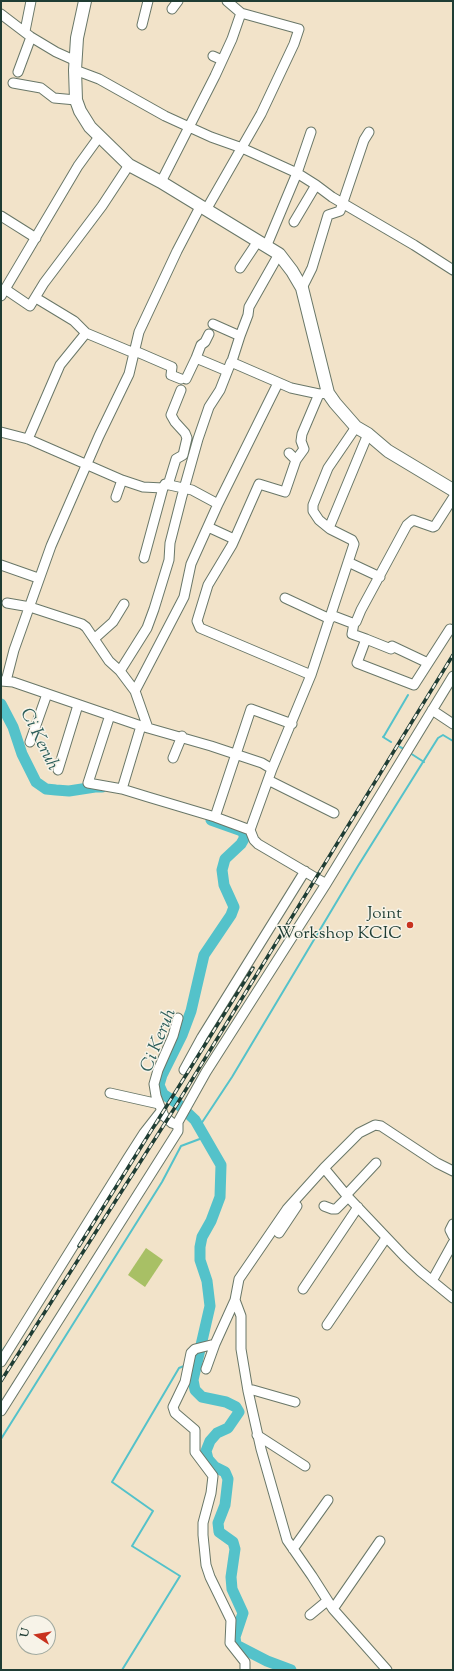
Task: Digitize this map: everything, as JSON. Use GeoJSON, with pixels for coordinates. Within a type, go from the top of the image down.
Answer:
{"type":"FeatureCollection","features":[{"type":"Feature","properties":{"kind":"main road"},"geometry":{"type":"LineString","coordinates":[[85,1],[77,38],[75,65],[76,100],[80,111],[90,127],[129,165],[161,182],[279,254],[302,288],[324,393],[356,427],[368,434],[388,451],[453,490]]}},
{"type":"Feature","properties":{"kind":"street"},"geometry":{"type":"LineString","coordinates":[[18,72],[28,34],[31,1]]}},
{"type":"Feature","properties":{"kind":"street"},"geometry":{"type":"LineString","coordinates":[[142,25],[148,1]]}},
{"type":"Feature","properties":{"kind":"street"},"geometry":{"type":"LineString","coordinates":[[172,9],[178,1]]}},
{"type":"Feature","properties":{"kind":"street"},"geometry":{"type":"LineString","coordinates":[[227,1],[241,12],[299,29],[294,44],[261,114],[242,148],[177,251],[139,332],[129,374],[86,464],[38,578],[30,607],[3,681],[47,694],[144,727],[182,736],[262,763],[272,769]]}},
{"type":"Feature","properties":{"kind":"street"},"geometry":{"type":"LineString","coordinates":[[161,182],[232,39],[241,12]]}},
{"type":"Feature","properties":{"kind":"street"},"geometry":{"type":"LineString","coordinates":[[1,14],[28,34],[99,79],[165,116],[297,173],[342,203],[414,245],[453,270]]}},
{"type":"Feature","properties":{"kind":"street"},"geometry":{"type":"LineString","coordinates":[[212,56],[222,60]]}},
{"type":"Feature","properties":{"kind":"street"},"geometry":{"type":"LineString","coordinates":[[13,83],[41,88],[54,98],[76,100]]}},
{"type":"Feature","properties":{"kind":"street"},"geometry":{"type":"LineString","coordinates":[[240,268],[262,244],[297,173],[311,132]]}},
{"type":"Feature","properties":{"kind":"street"},"geometry":{"type":"LineString","coordinates":[[302,288],[312,268],[328,215],[340,211],[364,140],[369,132]]}},
{"type":"Feature","properties":{"kind":"street"},"geometry":{"type":"LineString","coordinates":[[99,136],[78,166],[3,293],[30,306],[44,283],[102,206],[129,165]]}},
{"type":"Feature","properties":{"kind":"street"},"geometry":{"type":"LineString","coordinates":[[294,222],[316,185]]}},
{"type":"Feature","properties":{"kind":"street"},"geometry":{"type":"LineString","coordinates":[[1,216],[36,238]]}},
{"type":"Feature","properties":{"kind":"street"},"geometry":{"type":"LineString","coordinates":[[120,671],[147,628],[154,609],[169,560],[170,543],[184,488],[209,407],[220,390],[232,361],[248,315],[249,307],[279,254]]}},
{"type":"Feature","properties":{"kind":"street"},"geometry":{"type":"LineString","coordinates":[[36,298],[74,321],[86,333],[172,367],[172,375],[184,379],[196,358],[201,345],[205,342],[209,334]]}},
{"type":"Feature","properties":{"kind":"street"},"geometry":{"type":"LineString","coordinates":[[213,324],[240,336]]}},
{"type":"Feature","properties":{"kind":"street"},"geometry":{"type":"LineString","coordinates":[[29,437],[60,365],[86,333]]}},
{"type":"Feature","properties":{"kind":"street"},"geometry":{"type":"LineString","coordinates":[[196,358],[228,371]]}},
{"type":"Feature","properties":{"kind":"street"},"geometry":{"type":"LineString","coordinates":[[232,361],[278,383],[305,392],[324,393],[303,432],[301,438],[304,450],[296,460],[285,492],[259,484],[234,539],[208,584],[198,616],[198,625],[203,629],[311,675]]}},
{"type":"Feature","properties":{"kind":"street"},"geometry":{"type":"LineString","coordinates":[[135,691],[184,597],[191,564],[218,504],[278,383]]}},
{"type":"Feature","properties":{"kind":"street"},"geometry":{"type":"LineString","coordinates":[[144,558],[176,458],[182,456],[188,438],[171,415],[181,390]]}},
{"type":"Feature","properties":{"kind":"street"},"geometry":{"type":"LineString","coordinates":[[326,884],[258,844],[254,840],[250,830],[272,769],[292,724],[311,675],[354,544],[352,540],[330,528],[314,515],[313,505],[328,468],[356,427]]}},
{"type":"Feature","properties":{"kind":"street"},"geometry":{"type":"LineString","coordinates":[[1,432],[29,437],[122,480],[143,487],[184,488],[192,490],[218,504]]}},
{"type":"Feature","properties":{"kind":"street"},"geometry":{"type":"LineString","coordinates":[[330,528],[368,434]]}},
{"type":"Feature","properties":{"kind":"street"},"geometry":{"type":"LineString","coordinates":[[289,453],[296,460]]}},
{"type":"Feature","properties":{"kind":"street"},"geometry":{"type":"LineString","coordinates":[[116,497],[122,480]]}},
{"type":"Feature","properties":{"kind":"street"},"geometry":{"type":"LineString","coordinates":[[428,663],[392,646],[391,649],[352,634],[354,623],[356,622],[407,525],[414,520],[433,527],[435,526],[453,498]]}},
{"type":"Feature","properties":{"kind":"street"},"geometry":{"type":"LineString","coordinates":[[208,527],[234,539]]}},
{"type":"Feature","properties":{"kind":"street"},"geometry":{"type":"LineString","coordinates":[[348,562],[380,577]]}},
{"type":"Feature","properties":{"kind":"street"},"geometry":{"type":"LineString","coordinates":[[1,565],[38,578]]}},
{"type":"Feature","properties":{"kind":"street"},"geometry":{"type":"LineString","coordinates":[[285,598],[330,617],[354,623]]}},
{"type":"Feature","properties":{"kind":"street"},"geometry":{"type":"LineString","coordinates":[[7,603],[30,607],[82,624],[109,661],[120,671],[135,691],[144,727],[122,789]]}},
{"type":"Feature","properties":{"kind":"street"},"geometry":{"type":"LineString","coordinates":[[94,639],[113,622],[124,604]]}},
{"type":"Feature","properties":{"kind":"street"},"geometry":{"type":"LineString","coordinates":[[366,639],[357,663],[414,685],[450,629]]}},
{"type":"Feature","properties":{"kind":"street"},"geometry":{"type":"LineString","coordinates":[[1,1411],[178,1131],[180,1118],[206,1072],[326,884],[453,676]]}},
{"type":"Feature","properties":{"kind":"street"},"geometry":{"type":"LineString","coordinates":[[30,742],[47,694]]}},
{"type":"Feature","properties":{"kind":"street"},"geometry":{"type":"LineString","coordinates":[[58,770],[78,705]]}},
{"type":"Feature","properties":{"kind":"street"},"geometry":{"type":"LineString","coordinates":[[215,817],[251,708],[292,724]]}},
{"type":"Feature","properties":{"kind":"street"},"geometry":{"type":"LineString","coordinates":[[432,710],[453,724]]}},
{"type":"Feature","properties":{"kind":"street"},"geometry":{"type":"LineString","coordinates":[[110,715],[88,783],[122,789],[215,817],[250,830]]}},
{"type":"Feature","properties":{"kind":"street"},"geometry":{"type":"LineString","coordinates":[[173,758],[182,736]]}},
{"type":"Feature","properties":{"kind":"street"},"geometry":{"type":"LineString","coordinates":[[268,780],[334,813]]}},
{"type":"Feature","properties":{"kind":"street"},"geometry":{"type":"LineString","coordinates":[[184,1070],[202,1037],[305,871]]}},
{"type":"Feature","properties":{"kind":"street"},"geometry":{"type":"LineString","coordinates":[[178,1018],[173,1036],[158,1070],[154,1084],[156,1096],[164,1116],[172,1123],[180,1118]]}},
{"type":"Feature","properties":{"kind":"street"},"geometry":{"type":"LineString","coordinates":[[110,1092],[160,1107]]}},
{"type":"Feature","properties":{"kind":"street"},"geometry":{"type":"LineString","coordinates":[[1,1362],[160,1107]]}},
{"type":"Feature","properties":{"kind":"street"},"geometry":{"type":"LineString","coordinates":[[279,1233],[294,1208],[326,1170],[359,1133],[375,1125],[381,1126],[437,1163],[453,1171]]}},
{"type":"Feature","properties":{"kind":"street"},"geometry":{"type":"LineString","coordinates":[[324,1206],[332,1210],[336,1209],[376,1163]]}},
{"type":"Feature","properties":{"kind":"street"},"geometry":{"type":"LineString","coordinates":[[326,1170],[347,1196],[386,1238],[415,1266],[453,1298]]}},
{"type":"Feature","properties":{"kind":"street"},"geometry":{"type":"LineString","coordinates":[[206,1369],[215,1344],[235,1300],[239,1279],[287,1209],[326,1170]]}},
{"type":"Feature","properties":{"kind":"street"},"geometry":{"type":"LineString","coordinates":[[303,1289],[358,1207]]}},
{"type":"Feature","properties":{"kind":"street"},"geometry":{"type":"LineString","coordinates":[[453,1224],[450,1230],[453,1236]]}},
{"type":"Feature","properties":{"kind":"street"},"geometry":{"type":"LineString","coordinates":[[327,1326],[386,1238]]}},
{"type":"Feature","properties":{"kind":"street"},"geometry":{"type":"LineString","coordinates":[[432,1281],[453,1243]]}},
{"type":"Feature","properties":{"kind":"street"},"geometry":{"type":"LineString","coordinates":[[235,1300],[241,1316],[241,1349],[251,1390],[257,1435],[287,1540],[295,1547],[312,1576],[332,1605],[386,1670]]}},
{"type":"Feature","properties":{"kind":"street"},"geometry":{"type":"LineString","coordinates":[[215,1344],[195,1349],[190,1356],[185,1382],[174,1402],[174,1410],[195,1430],[195,1452],[212,1476],[211,1493],[203,1522],[206,1565],[230,1620],[230,1643],[245,1662],[245,1670]]}},
{"type":"Feature","properties":{"kind":"street"},"geometry":{"type":"LineString","coordinates":[[251,1390],[294,1402]]}},
{"type":"Feature","properties":{"kind":"street"},"geometry":{"type":"LineString","coordinates":[[257,1435],[305,1466]]}},
{"type":"Feature","properties":{"kind":"street"},"geometry":{"type":"LineString","coordinates":[[295,1547],[328,1500]]}},
{"type":"Feature","properties":{"kind":"street"},"geometry":{"type":"LineString","coordinates":[[310,1615],[332,1605],[380,1541]]}},
{"type":"Feature","properties":{"kind":"green space"},"geometry":{"type":"Polygon","coordinates":[[[146,1248],[163,1260],[145,1287],[128,1275],[146,1248]]]}},
{"type":"Feature","properties":{"kind":"waterway"},"geometry":{"type":"LineString","coordinates":[[391,742],[383,737],[408,695]]}},
{"type":"Feature","properties":{"kind":"waterway","name":"Ci Keruh"},"geometry":{"type":"LineString","coordinates":[[1,704],[13,727],[22,754],[36,782],[46,789],[69,791],[102,787]]}},
{"type":"Feature","properties":{"kind":"waterway"},"geometry":{"type":"LineString","coordinates":[[199,1127],[232,1077],[358,866],[438,738],[443,735],[453,741]]}},
{"type":"Feature","properties":{"kind":"waterway"},"geometry":{"type":"LineString","coordinates":[[400,747],[404,749]]}},
{"type":"Feature","properties":{"kind":"waterway"},"geometry":{"type":"LineString","coordinates":[[410,753],[424,762]]}},
{"type":"Feature","properties":{"kind":"waterway","name":"Ci Keruh"},"geometry":{"type":"LineString","coordinates":[[211,820],[242,831],[245,837],[241,844],[225,859],[222,870],[224,885],[234,907],[231,915],[204,955],[191,1011],[182,1035],[162,1075],[159,1085],[163,1094],[178,1104],[195,1120],[221,1165],[220,1197],[211,1221],[202,1237],[200,1247],[200,1260],[207,1281],[210,1306],[193,1380],[195,1390],[202,1397],[226,1402],[236,1407],[239,1412],[228,1428],[217,1433],[210,1441],[206,1451],[208,1459],[215,1467],[225,1472],[228,1479],[225,1505],[218,1523],[219,1532],[233,1542],[235,1549],[231,1577],[232,1589],[243,1613],[235,1637],[236,1645],[267,1661],[291,1670]]}},
{"type":"Feature","properties":{"kind":"waterway"},"geometry":{"type":"LineString","coordinates":[[1,1439],[162,1182],[181,1146],[205,1137]]}},
{"type":"Feature","properties":{"kind":"waterway"},"geometry":{"type":"LineString","coordinates":[[1,1353],[5,1347]]}},
{"type":"Feature","properties":{"kind":"waterway"},"geometry":{"type":"LineString","coordinates":[[122,1670],[180,1576],[132,1546],[153,1511],[112,1482],[179,1368],[184,1366]]}},
{"type":"Feature","properties":{"kind":"railway"},"geometry":{"type":"LineString","coordinates":[[1,1381],[174,1109],[453,655]]}},
{"type":"Feature","properties":{"kind":"railway"},"geometry":{"type":"LineString","coordinates":[[79,1246],[253,968]]}},
{"type":"Feature","properties":{"kind":"place","name":"Joint Workshop KCIC"},"geometry":{"type":"Point","coordinates":[410,925]}}]}
